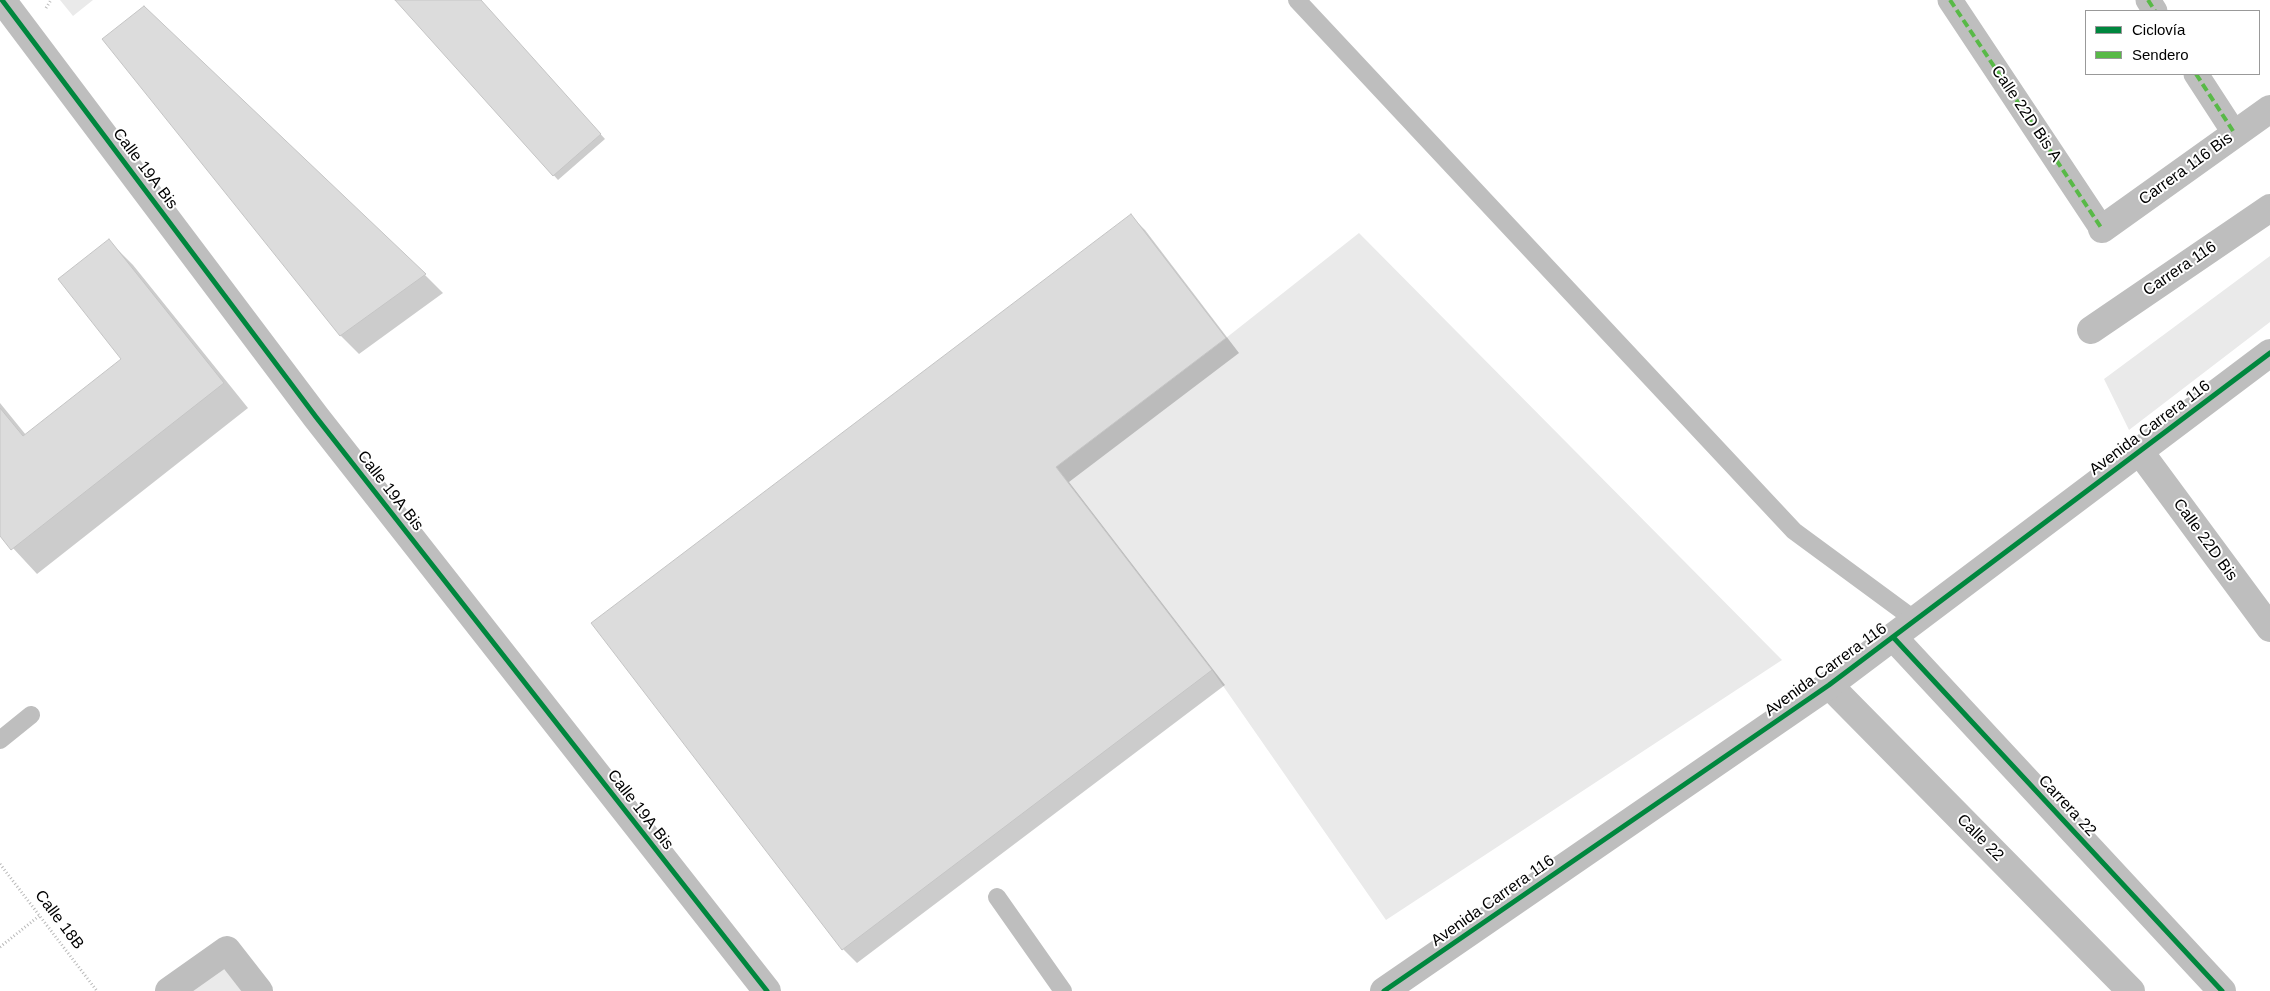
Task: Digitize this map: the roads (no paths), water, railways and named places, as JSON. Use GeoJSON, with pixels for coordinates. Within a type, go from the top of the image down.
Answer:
{"type":"FeatureCollection","features":[{"type":"Feature","properties":{"kind":"street","name":"Calle 19A Bis"},"geometry":{"type":"LineString","coordinates":[[2,0],[316,417],[767,991]]}},
{"type":"Feature","properties":{"kind":"street","name":"Calle 22D Bis A"},"geometry":{"type":"LineString","coordinates":[[1950,0],[2102,229]]}},
{"type":"Feature","properties":{"kind":"street"},"geometry":{"type":"LineString","coordinates":[[2197,75],[2235,134]]}},
{"type":"Feature","properties":{"kind":"street","name":"Carrera 116 Bis"},"geometry":{"type":"LineString","coordinates":[[2102,229],[2270,109]]}},
{"type":"Feature","properties":{"kind":"street","name":"Carrera 116"},"geometry":{"type":"LineString","coordinates":[[2091,330],[2270,208]]}},
{"type":"Feature","properties":{"kind":"street","name":"Avenida Carrera 116"},"geometry":{"type":"LineString","coordinates":[[1384,991],[1829,685],[2270,353]]}},
{"type":"Feature","properties":{"kind":"street","name":"Calle 22D Bis"},"geometry":{"type":"LineString","coordinates":[[2140,452],[2270,628]]}},
{"type":"Feature","properties":{"kind":"street","name":"Carrera 22"},"geometry":{"type":"LineString","coordinates":[[1893,637],[2222,991]]}},
{"type":"Feature","properties":{"kind":"street","name":"Calle 22"},"geometry":{"type":"LineString","coordinates":[[1829,685],[2131,991]]}},
{"type":"Feature","properties":{"kind":"street"},"geometry":{"type":"LineString","coordinates":[[169,991],[227,950],[259,991]]}},
{"type":"Feature","properties":{"kind":"lane"},"geometry":{"type":"LineString","coordinates":[[1298,0],[1794,531],[1915,620]]}},
{"type":"Feature","properties":{"kind":"lane"},"geometry":{"type":"LineString","coordinates":[[0,740],[30,716]]}},
{"type":"Feature","properties":{"kind":"lane"},"geometry":{"type":"LineString","coordinates":[[997,897],[1062,991]]}}]}
